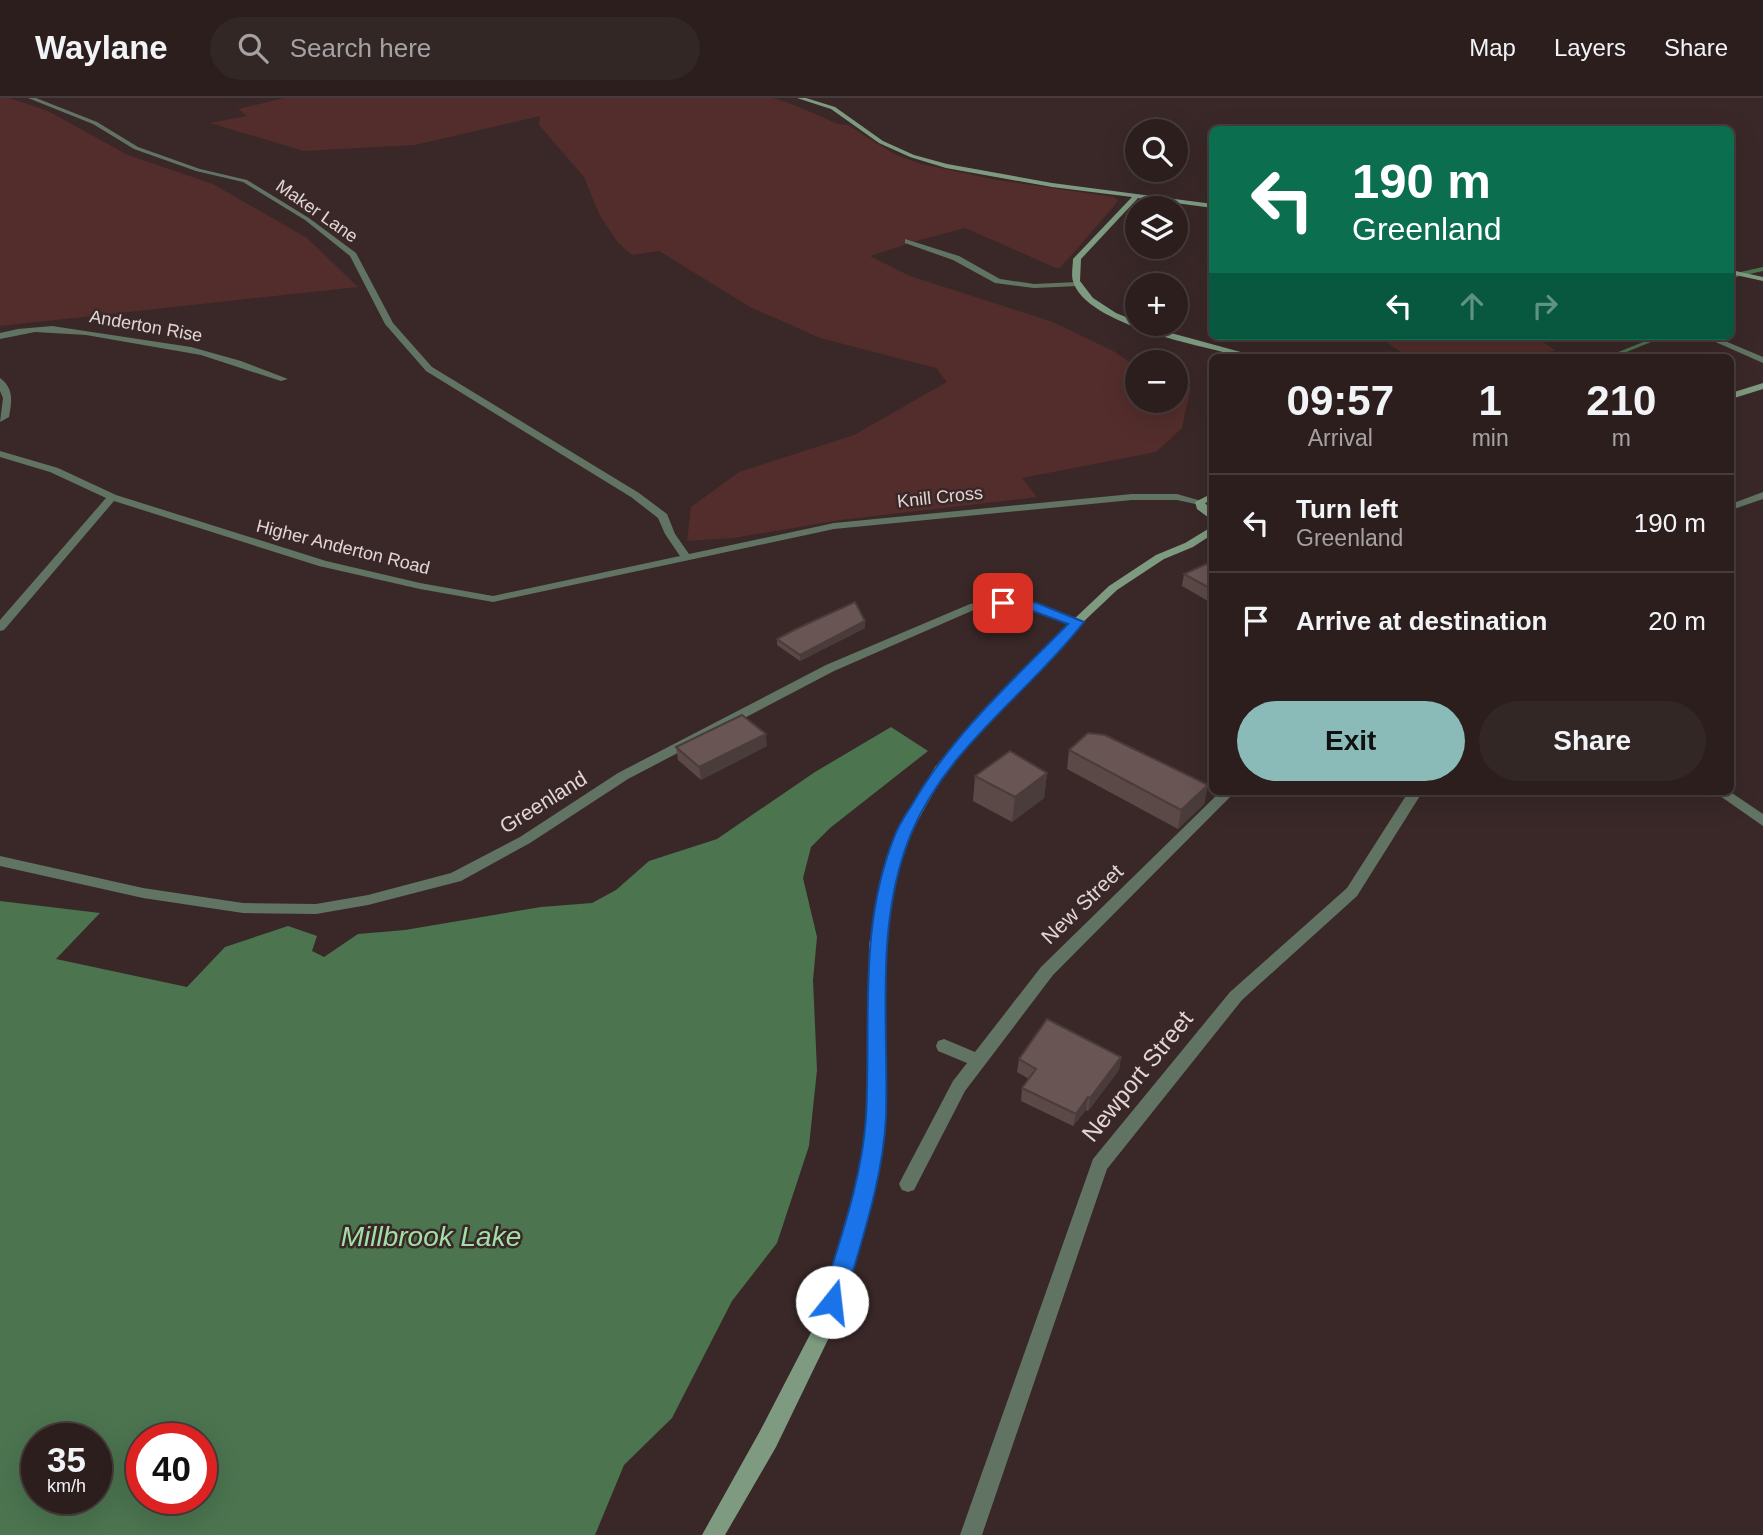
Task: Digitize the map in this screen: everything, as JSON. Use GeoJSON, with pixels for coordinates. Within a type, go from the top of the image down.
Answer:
{"type":"FeatureCollection","features":[{"type":"Feature","properties":{"kind":"street","name":"Maker Lane"},"geometry":{"type":"LineString","coordinates":[[31,98],[95,123],[136,148],[198,170],[245,181],[307,219],[353,255],[389,324],[429,369],[635,495],[663,516],[670,534],[686,557]]}},
{"type":"Feature","properties":{"kind":"street"},"geometry":{"type":"LineString","coordinates":[[800,98],[834,108],[881,142],[912,156],[946,166],[1130,196]]}},
{"type":"Feature","properties":{"kind":"street"},"geometry":{"type":"LineString","coordinates":[[1188,203],[1209,206]]}},
{"type":"Feature","properties":{"kind":"street"},"geometry":{"type":"LineString","coordinates":[[1125,209],[1077,260],[1073,270],[1078,284],[1095,304],[1130,323],[1244,354]]}},
{"type":"Feature","properties":{"kind":"street"},"geometry":{"type":"LineString","coordinates":[[908,241],[956,258],[998,281],[1034,286],[1078,284]]}},
{"type":"Feature","properties":{"kind":"street"},"geometry":{"type":"LineString","coordinates":[[1734,273],[1759,278]]}},
{"type":"Feature","properties":{"kind":"street","name":"Anderton Rise"},"geometry":{"type":"LineString","coordinates":[[0,336],[34,328],[59,327],[88,331],[225,358],[284,379]]}},
{"type":"Feature","properties":{"kind":"street"},"geometry":{"type":"LineString","coordinates":[[1716,340],[1763,360]]}},
{"type":"Feature","properties":{"kind":"street"},"geometry":{"type":"LineString","coordinates":[[0,381],[8,398],[4,417],[0,419]]}},
{"type":"Feature","properties":{"kind":"street"},"geometry":{"type":"LineString","coordinates":[[1734,395],[1763,386]]}},
{"type":"Feature","properties":{"kind":"street","name":"Higher Anderton Road"},"geometry":{"type":"LineString","coordinates":[[0,454],[54,470],[113,497],[323,564],[420,586],[494,599],[686,557]]}},
{"type":"Feature","properties":{"kind":"street"},"geometry":{"type":"LineString","coordinates":[[1734,506],[1763,495]]}},
{"type":"Feature","properties":{"kind":"street","name":"Knill Cross"},"geometry":{"type":"LineString","coordinates":[[686,557],[834,526],[983,510],[1154,496],[1200,502]]}},
{"type":"Feature","properties":{"kind":"street"},"geometry":{"type":"LineString","coordinates":[[0,627],[113,497]]}},
{"type":"Feature","properties":{"kind":"street"},"geometry":{"type":"LineString","coordinates":[[1209,498],[1200,502],[1209,515]]}},
{"type":"Feature","properties":{"kind":"street"},"geometry":{"type":"LineString","coordinates":[[713,1535],[768,1439],[827,1321],[864,1193],[876,1119],[877,945],[887,884],[904,833],[940,770],[979,724],[1077,622],[1113,588],[1160,557],[1209,533]]}},
{"type":"Feature","properties":{"kind":"street","name":"Greenland"},"geometry":{"type":"LineString","coordinates":[[0,861],[143,893],[243,908],[316,909],[368,900],[456,877],[525,841],[623,776],[830,668],[974,606],[1003,603],[1032,606],[1077,622]]}},
{"type":"Feature","properties":{"kind":"street","name":"New Street"},"geometry":{"type":"LineString","coordinates":[[908,1184],[959,1086],[1047,971],[1225,795]]}},
{"type":"Feature","properties":{"kind":"street","name":"Newport Street"},"geometry":{"type":"LineString","coordinates":[[971,1535],[1099,1165],[1236,996],[1352,892],[1413,795]]}},
{"type":"Feature","properties":{"kind":"street"},"geometry":{"type":"LineString","coordinates":[[1726,795],[1763,821]]}},
{"type":"Feature","properties":{"kind":"street"},"geometry":{"type":"LineString","coordinates":[[944,1046],[977,1060]]}},
{"type":"Feature","properties":{"kind":"shaded area"},"geometry":{"type":"Polygon","coordinates":[[[0,98],[9,98],[48,111],[128,155],[213,184],[307,238],[358,287],[0,326],[0,98]]]}},
{"type":"Feature","properties":{"kind":"shaded area"},"geometry":{"type":"Polygon","coordinates":[[[284,98],[773,98],[838,124],[848,125],[894,154],[921,164],[997,180],[1113,197],[1118,200],[1115,205],[1061,267],[1056,268],[965,228],[870,256],[910,276],[1053,322],[1115,352],[1125,359],[1125,413],[1185,413],[1182,428],[1156,452],[1022,478],[1037,497],[841,520],[733,538],[687,541],[691,507],[739,472],[854,435],[947,382],[936,368],[820,338],[750,307],[659,251],[632,255],[618,243],[599,214],[584,177],[539,125],[540,116],[415,145],[304,151],[210,123],[247,116],[238,109],[284,98]]]}},
{"type":"Feature","properties":{"kind":"shaded area"},"geometry":{"type":"Polygon","coordinates":[[[1384,340],[1541,340],[1556,351],[1524,354],[1404,354],[1384,340]]]}},
{"type":"Feature","properties":{"kind":"water","name":"Millbrook Lake"},"geometry":{"type":"Polygon","coordinates":[[[891,727],[928,751],[830,828],[811,847],[803,878],[817,937],[813,980],[817,1070],[809,1146],[777,1243],[732,1301],[672,1418],[624,1465],[595,1535],[0,1535],[0,901],[100,913],[56,959],[187,987],[225,947],[288,926],[317,936],[312,951],[324,957],[358,934],[405,930],[541,907],[592,903],[616,890],[649,861],[717,839],[815,772],[891,727]]]}},
{"type":"Feature","properties":{"kind":"building"},"geometry":{"type":"Polygon","coordinates":[[[1209,563],[1209,588],[1184,574],[1209,563]]]}},
{"type":"Feature","properties":{"kind":"building"},"geometry":{"type":"Polygon","coordinates":[[[855,602],[865,621],[800,655],[777,639],[796,629],[855,602]]]}},
{"type":"Feature","properties":{"kind":"building"},"geometry":{"type":"Polygon","coordinates":[[[742,715],[766,734],[699,767],[676,747],[742,715]]]}},
{"type":"Feature","properties":{"kind":"building"},"geometry":{"type":"Polygon","coordinates":[[[1088,733],[1105,735],[1208,785],[1181,810],[1069,750],[1088,733]]]}},
{"type":"Feature","properties":{"kind":"building"},"geometry":{"type":"Polygon","coordinates":[[[1010,751],[1047,773],[1015,797],[975,776],[1010,751]]]}},
{"type":"Feature","properties":{"kind":"building"},"geometry":{"type":"Polygon","coordinates":[[[1047,1019],[1121,1057],[1076,1114],[1022,1088],[1036,1069],[1019,1059],[1047,1019]]]}},
{"type":"Feature","properties":{"kind":"waterway"},"geometry":{"type":"LineString","coordinates":[[1734,275],[1763,269]]}},
{"type":"Feature","properties":{"kind":"waterway"},"geometry":{"type":"LineString","coordinates":[[1617,354],[1653,340]]}},
{"type":"Feature","properties":{"kind":"route"},"geometry":{"type":"LineString","coordinates":[[832,1302],[864,1193],[876,1119],[877,945],[887,884],[904,833],[940,770],[979,724],[1077,622],[1032,606],[1003,603]]}}]}
